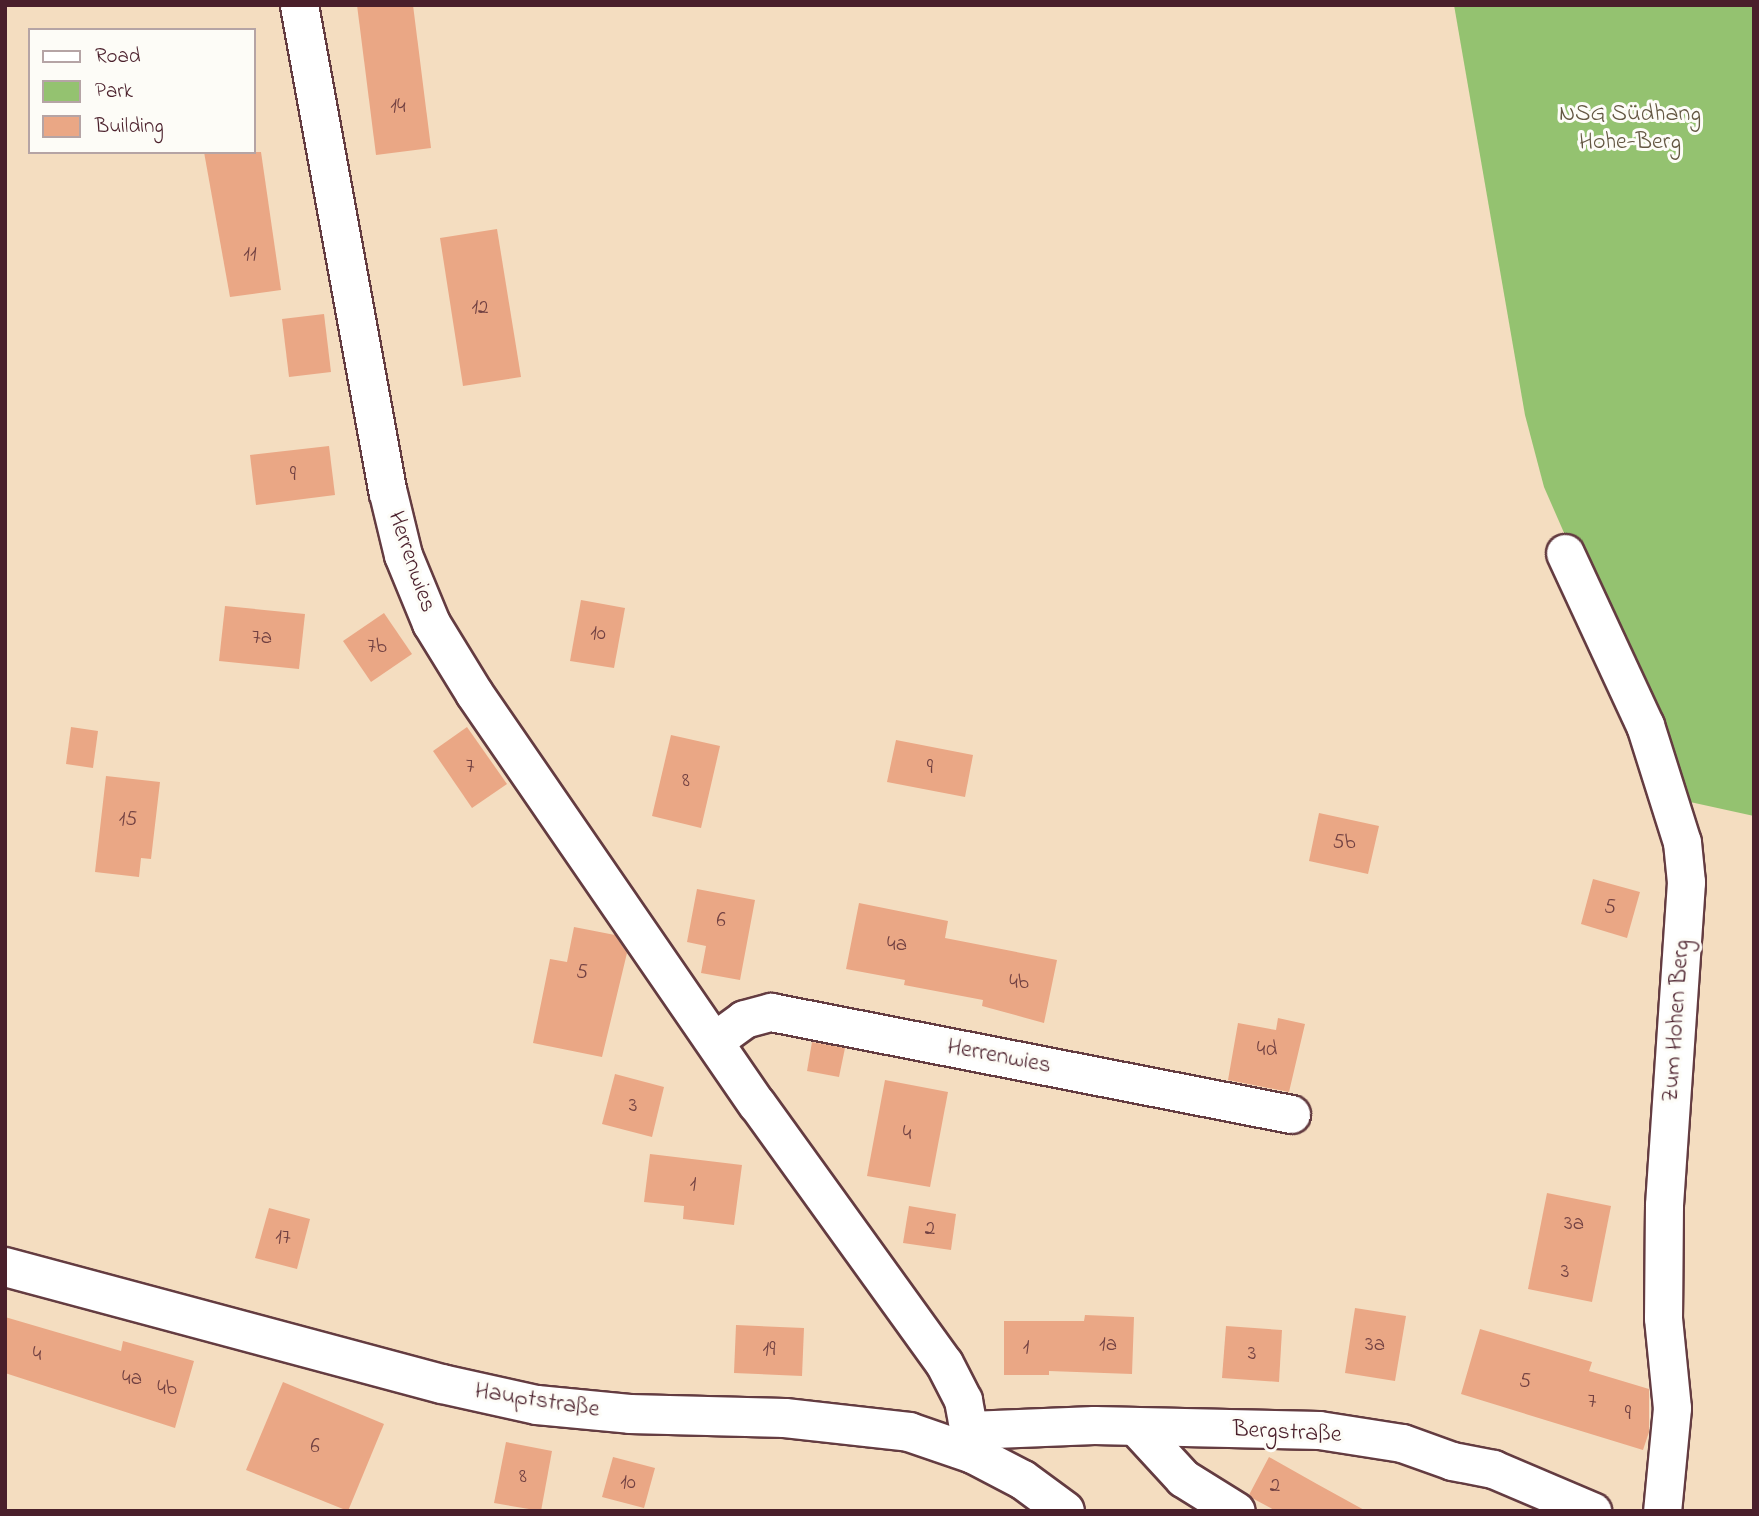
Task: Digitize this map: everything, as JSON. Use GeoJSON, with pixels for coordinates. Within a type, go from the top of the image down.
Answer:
{"type":"FeatureCollection","features":[{"type":"Feature","properties":{"kind":"street","name":"Herrenwies"},"geometry":{"type":"LineString","coordinates":[[299,5],[403,555],[431,623],[474,694],[714,1041],[944,1363],[964,1400],[971,1442]]}},
{"type":"Feature","properties":{"kind":"street","name":"Zum Hohen Berg"},"geometry":{"type":"LineString","coordinates":[[1565,554],[1645,725],[1682,842],[1686,882],[1664,1205],[1663,1318],[1672,1408],[1662,1511]]}},
{"type":"Feature","properties":{"kind":"street","name":"Herrenwies"},"geometry":{"type":"LineString","coordinates":[[714,1041],[744,1019],[771,1013],[1291,1114]]}},
{"type":"Feature","properties":{"kind":"street","name":"Hauptstraße"},"geometry":{"type":"LineString","coordinates":[[5,1267],[429,1381],[537,1405],[629,1414],[785,1418],[971,1442],[1065,1511]]}},
{"type":"Feature","properties":{"kind":"street","name":"Bergstraße"},"geometry":{"type":"LineString","coordinates":[[971,1442],[1042,1425],[1138,1429],[1319,1430],[1402,1443],[1452,1461],[1493,1469],[1592,1511]]}},
{"type":"Feature","properties":{"kind":"street"},"geometry":{"type":"LineString","coordinates":[[1138,1429],[1183,1478],[1236,1511]]}},
{"type":"Feature","properties":{"kind":"green space","name":"NSG Südhang Hohe-Berg"},"geometry":{"type":"Polygon","coordinates":[[[1454,5],[1754,5],[1754,816],[1681,800],[1544,487],[1525,415],[1454,5]]]}},
{"type":"Feature","properties":{"kind":"building"},"geometry":{"type":"Polygon","coordinates":[[[357,5],[413,5],[431,148],[376,155],[357,5]]]}},
{"type":"Feature","properties":{"kind":"building"},"geometry":{"type":"Polygon","coordinates":[[[261,152],[281,290],[230,297],[204,154],[261,152]]]}},
{"type":"Feature","properties":{"kind":"building"},"geometry":{"type":"Polygon","coordinates":[[[497,229],[521,377],[463,386],[440,238],[497,229]]]}},
{"type":"Feature","properties":{"kind":"building"},"geometry":{"type":"Polygon","coordinates":[[[324,314],[331,372],[289,377],[282,319],[324,314]]]}},
{"type":"Feature","properties":{"kind":"building"},"geometry":{"type":"Polygon","coordinates":[[[329,446],[335,495],[256,505],[250,455],[329,446]]]}},
{"type":"Feature","properties":{"kind":"building"},"geometry":{"type":"Polygon","coordinates":[[[581,600],[625,608],[614,668],[570,661],[581,600]]]}},
{"type":"Feature","properties":{"kind":"building"},"geometry":{"type":"Polygon","coordinates":[[[225,606],[305,614],[299,669],[219,661],[225,606]]]}},
{"type":"Feature","properties":{"kind":"building"},"geometry":{"type":"Polygon","coordinates":[[[384,613],[412,654],[371,682],[343,641],[384,613]]]}},
{"type":"Feature","properties":{"kind":"building"},"geometry":{"type":"Polygon","coordinates":[[[71,727],[98,731],[93,768],[66,764],[71,727]]]}},
{"type":"Feature","properties":{"kind":"building"},"geometry":{"type":"Polygon","coordinates":[[[467,727],[507,784],[472,808],[433,751],[467,727]]]}},
{"type":"Feature","properties":{"kind":"building"},"geometry":{"type":"Polygon","coordinates":[[[671,735],[720,746],[701,828],[652,816],[671,735]]]}},
{"type":"Feature","properties":{"kind":"building"},"geometry":{"type":"Polygon","coordinates":[[[896,740],[973,755],[965,797],[887,782],[896,740]]]}},
{"type":"Feature","properties":{"kind":"building"},"geometry":{"type":"Polygon","coordinates":[[[106,776],[160,782],[151,859],[141,858],[139,877],[95,872],[106,776]]]}},
{"type":"Feature","properties":{"kind":"building"},"geometry":{"type":"Polygon","coordinates":[[[1319,813],[1379,826],[1368,874],[1309,861],[1319,813]]]}},
{"type":"Feature","properties":{"kind":"building"},"geometry":{"type":"Polygon","coordinates":[[[1593,879],[1640,892],[1627,938],[1581,924],[1593,879]]]}},
{"type":"Feature","properties":{"kind":"building"},"geometry":{"type":"Polygon","coordinates":[[[697,889],[755,900],[740,980],[701,973],[706,946],[687,942],[697,889]]]}},
{"type":"Feature","properties":{"kind":"building"},"geometry":{"type":"Polygon","coordinates":[[[859,903],[948,921],[945,938],[1057,960],[1044,1023],[982,1006],[983,1000],[904,985],[905,980],[846,969],[859,903]]]}},
{"type":"Feature","properties":{"kind":"building"},"geometry":{"type":"Polygon","coordinates":[[[574,927],[615,935],[627,953],[602,1057],[533,1043],[550,959],[567,962],[574,927]]]}},
{"type":"Feature","properties":{"kind":"building"},"geometry":{"type":"Polygon","coordinates":[[[1278,1018],[1305,1024],[1289,1092],[1228,1080],[1238,1023],[1276,1030],[1278,1018]]]}},
{"type":"Feature","properties":{"kind":"building"},"geometry":{"type":"Polygon","coordinates":[[[812,1042],[845,1048],[839,1077],[807,1071],[812,1042]]]}},
{"type":"Feature","properties":{"kind":"building"},"geometry":{"type":"Polygon","coordinates":[[[615,1074],[664,1087],[652,1137],[602,1124],[615,1074]]]}},
{"type":"Feature","properties":{"kind":"building"},"geometry":{"type":"Polygon","coordinates":[[[885,1080],[948,1092],[930,1187],[867,1176],[885,1080]]]}},
{"type":"Feature","properties":{"kind":"building"},"geometry":{"type":"Polygon","coordinates":[[[650,1154],[742,1165],[734,1225],[683,1219],[684,1206],[644,1202],[650,1154]]]}},
{"type":"Feature","properties":{"kind":"building"},"geometry":{"type":"Polygon","coordinates":[[[1547,1193],[1611,1206],[1592,1302],[1528,1289],[1547,1193]]]}},
{"type":"Feature","properties":{"kind":"building"},"geometry":{"type":"Polygon","coordinates":[[[909,1206],[956,1214],[951,1250],[903,1243],[909,1206]]]}},
{"type":"Feature","properties":{"kind":"building"},"geometry":{"type":"Polygon","coordinates":[[[269,1208],[310,1219],[297,1269],[255,1258],[269,1208]]]}},
{"type":"Feature","properties":{"kind":"building"},"geometry":{"type":"Polygon","coordinates":[[[1355,1308],[1406,1316],[1395,1381],[1345,1373],[1355,1308]]]}},
{"type":"Feature","properties":{"kind":"building"},"geometry":{"type":"Polygon","coordinates":[[[1085,1315],[1134,1317],[1132,1374],[1049,1371],[1049,1375],[1004,1375],[1004,1321],[1084,1321],[1085,1315]]]}},
{"type":"Feature","properties":{"kind":"building"},"geometry":{"type":"Polygon","coordinates":[[[5,1317],[121,1351],[123,1341],[194,1361],[175,1428],[5,1373],[5,1317]]]}},
{"type":"Feature","properties":{"kind":"building"},"geometry":{"type":"Polygon","coordinates":[[[736,1325],[804,1328],[802,1376],[734,1373],[736,1325]]]}},
{"type":"Feature","properties":{"kind":"building"},"geometry":{"type":"Polygon","coordinates":[[[1226,1326],[1282,1330],[1279,1382],[1222,1378],[1226,1326]]]}},
{"type":"Feature","properties":{"kind":"building"},"geometry":{"type":"Polygon","coordinates":[[[1480,1329],[1592,1362],[1589,1371],[1649,1389],[1649,1432],[1643,1450],[1461,1394],[1480,1329]]]}},
{"type":"Feature","properties":{"kind":"building"},"geometry":{"type":"Polygon","coordinates":[[[283,1382],[384,1424],[348,1511],[246,1470],[283,1382]]]}},
{"type":"Feature","properties":{"kind":"building"},"geometry":{"type":"Polygon","coordinates":[[[506,1442],[552,1451],[541,1511],[494,1503],[506,1442]]]}},
{"type":"Feature","properties":{"kind":"building"},"geometry":{"type":"Polygon","coordinates":[[[613,1457],[655,1468],[644,1508],[602,1497],[613,1457]]]}},
{"type":"Feature","properties":{"kind":"building"},"geometry":{"type":"Polygon","coordinates":[[[1269,1457],[1366,1511],[1276,1511],[1252,1498],[1249,1495],[1269,1457]]]}}]}
